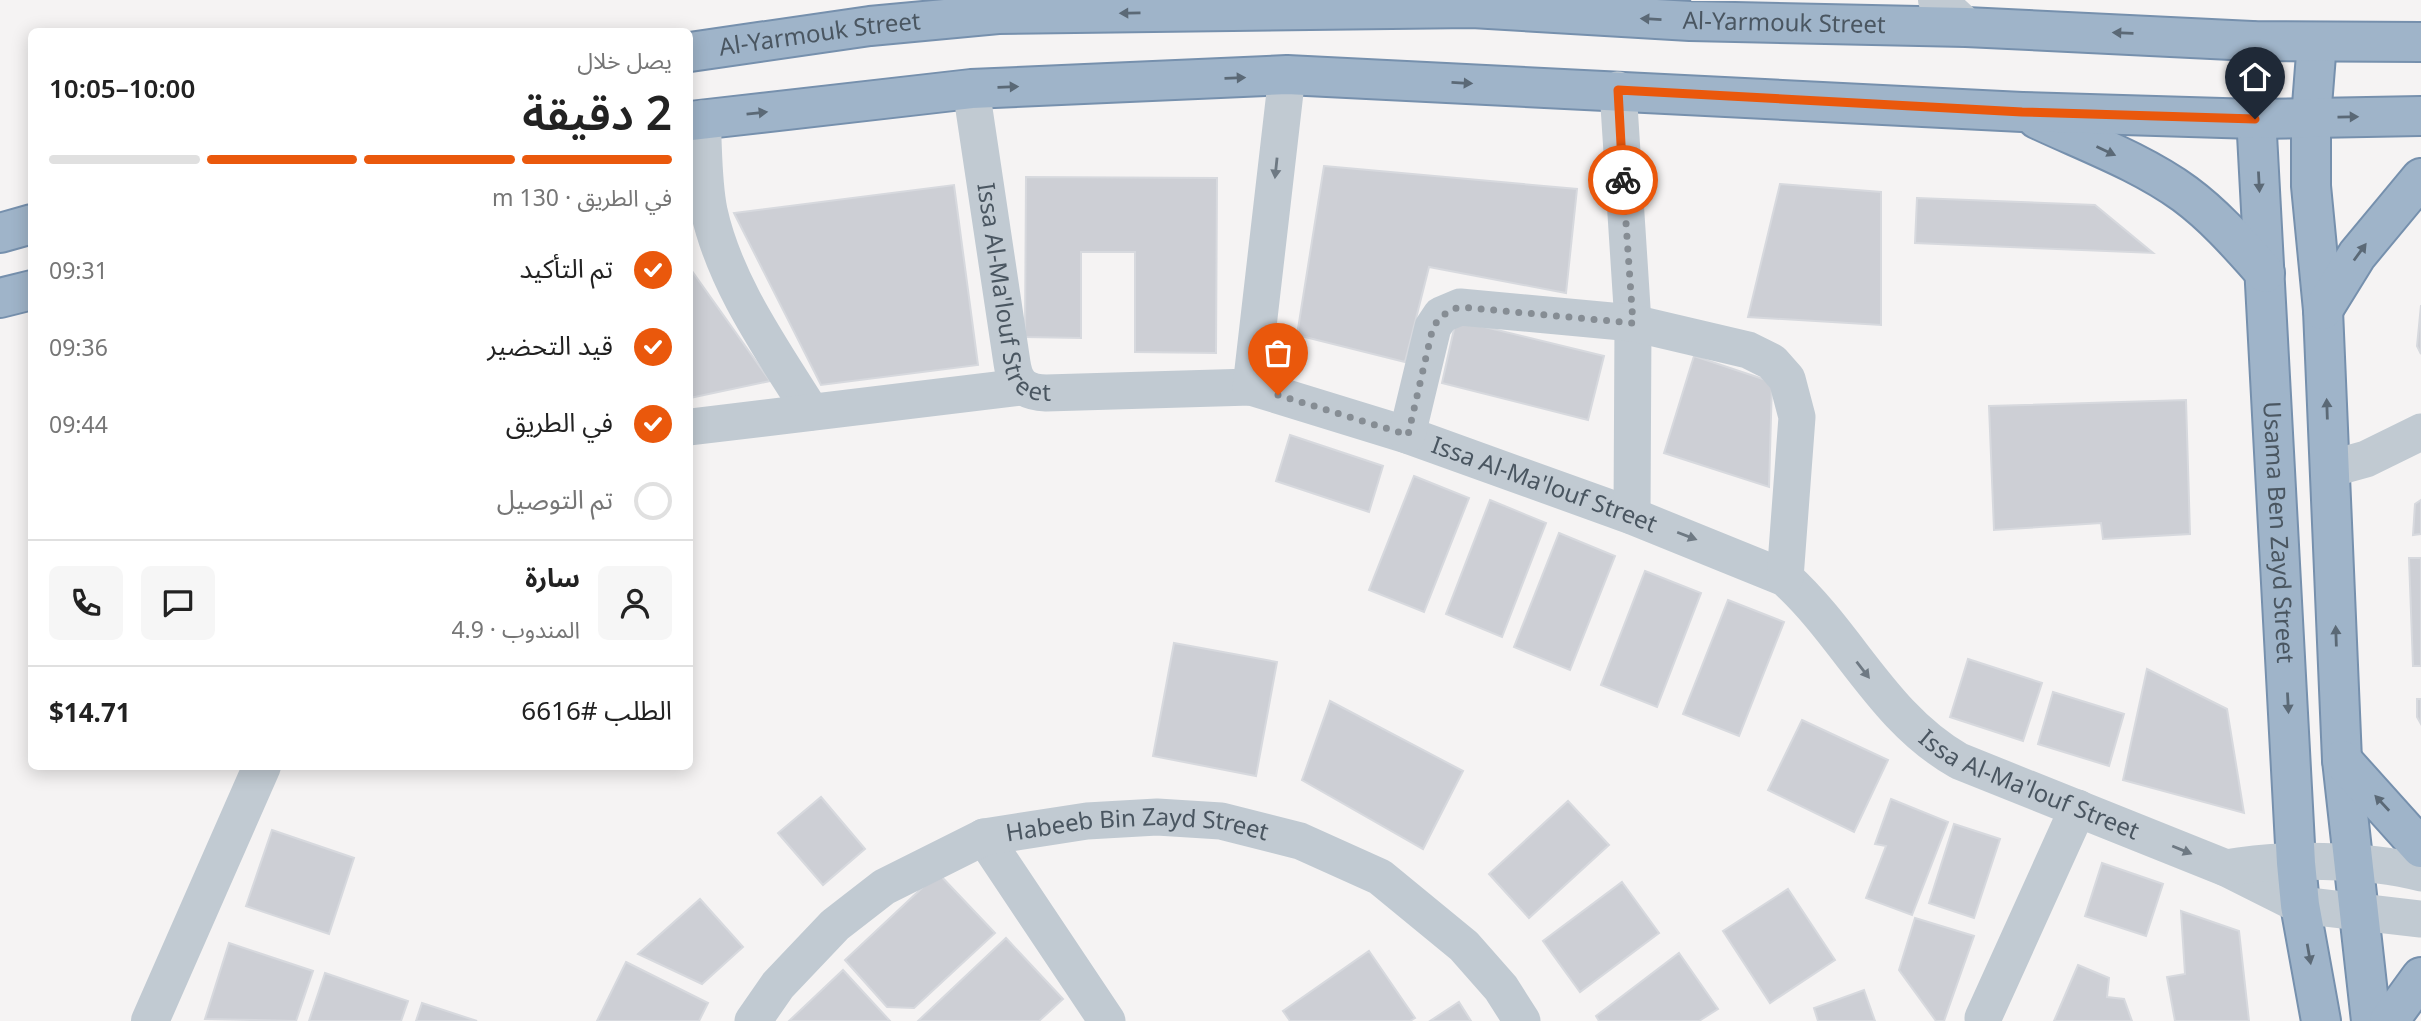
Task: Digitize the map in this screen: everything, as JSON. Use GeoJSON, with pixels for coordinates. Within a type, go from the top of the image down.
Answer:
{"type":"FeatureCollection","features":[{"type":"Feature","properties":{"kind":"highway","name":"Al-Yarmouk Street"},"geometry":{"type":"LineString","coordinates":[[693,52],[870,26],[998,14],[1472,8],[1690,21],[1966,27],[2252,41],[2421,42]]}},
{"type":"Feature","properties":{"kind":"highway","name":"Usama Ben Zayd Street"},"geometry":{"type":"LineString","coordinates":[[2252,41],[2296,863],[2300,905],[2321,1021]]}},
{"type":"Feature","properties":{"kind":"highway"},"geometry":{"type":"LineString","coordinates":[[2317,42],[2311,118],[2313,208],[2323,310],[2342,760],[2351,863],[2371,1021]]}},
{"type":"Feature","properties":{"kind":"highway"},"geometry":{"type":"LineString","coordinates":[[696,120],[971,89],[1287,75],[2022,112],[2255,119],[2421,117]]}},
{"type":"Feature","properties":{"kind":"highway"},"geometry":{"type":"LineString","coordinates":[[2022,112],[2126,160],[2184,194],[2223,226],[2265,273]]}},
{"type":"Feature","properties":{"kind":"highway"},"geometry":{"type":"LineString","coordinates":[[2323,310],[2357,255],[2421,178]]}},
{"type":"Feature","properties":{"kind":"highway"},"geometry":{"type":"LineString","coordinates":[[0,233],[28,225]]}},
{"type":"Feature","properties":{"kind":"highway"},"geometry":{"type":"LineString","coordinates":[[0,298],[28,291]]}},
{"type":"Feature","properties":{"kind":"highway"},"geometry":{"type":"LineString","coordinates":[[2342,760],[2421,848]]}},
{"type":"Feature","properties":{"kind":"highway"},"geometry":{"type":"LineString","coordinates":[[2389,1021],[2421,976]]}},
{"type":"Feature","properties":{"kind":"street"},"geometry":{"type":"LineString","coordinates":[[1690,21],[1731,0]]}},
{"type":"Feature","properties":{"kind":"street"},"geometry":{"type":"LineString","coordinates":[[1937,0],[1966,27]]}},
{"type":"Feature","properties":{"kind":"street"},"geometry":{"type":"LineString","coordinates":[[1251,387],[1287,75]]}},
{"type":"Feature","properties":{"kind":"street","name":"Issa Al-Ma'louf Street"},"geometry":{"type":"LineString","coordinates":[[971,89],[1014,375],[1021,387],[1031,392],[1046,393],[1251,387],[1408,435],[1632,516],[1784,578],[1803,595],[1886,700],[1919,736],[1959,761],[2226,868],[2300,905]]}},
{"type":"Feature","properties":{"kind":"street"},"geometry":{"type":"LineString","coordinates":[[1618,90],[1633,323],[1632,516]]}},
{"type":"Feature","properties":{"kind":"street"},"geometry":{"type":"LineString","coordinates":[[696,120],[699,213],[753,318],[811,412]]}},
{"type":"Feature","properties":{"kind":"street"},"geometry":{"type":"LineString","coordinates":[[1408,435],[1433,327],[1449,310],[1460,307],[1633,323],[1748,350],[1772,362],[1787,379],[1797,417],[1784,578]]}},
{"type":"Feature","properties":{"kind":"street"},"geometry":{"type":"LineString","coordinates":[[693,427],[1021,387]]}},
{"type":"Feature","properties":{"kind":"street"},"geometry":{"type":"LineString","coordinates":[[2330,468],[2366,459],[2421,432]]}},
{"type":"Feature","properties":{"kind":"street"},"geometry":{"type":"LineString","coordinates":[[150,1021],[260,770]]}},
{"type":"Feature","properties":{"kind":"street"},"geometry":{"type":"LineString","coordinates":[[1983,1018],[2078,807]]}},
{"type":"Feature","properties":{"kind":"street","name":"Habeeb Bin Zayd Street"},"geometry":{"type":"LineString","coordinates":[[753,1021],[778,985],[835,925],[884,887],[984,836],[1087,821],[1157,817],[1222,821],[1300,841],[1381,877],[1464,946],[1501,988],[1521,1021]]}},
{"type":"Feature","properties":{"kind":"street"},"geometry":{"type":"LineString","coordinates":[[984,836],[1107,1021]]}},
{"type":"Feature","properties":{"kind":"street"},"geometry":{"type":"LineString","coordinates":[[2226,868],[2252,863],[2351,863],[2421,873]]}},
{"type":"Feature","properties":{"kind":"street"},"geometry":{"type":"LineString","coordinates":[[2300,905],[2421,919]]}},
{"type":"Feature","properties":{"kind":"building"},"geometry":{"type":"Polygon","coordinates":[[[1324,166],[1577,189],[1566,293],[1429,267],[1405,362],[1297,335],[1324,166]]]}},
{"type":"Feature","properties":{"kind":"building"},"geometry":{"type":"Polygon","coordinates":[[[1026,177],[1217,178],[1216,353],[1135,352],[1135,252],[1081,252],[1081,338],[1025,337],[1026,177]]]}},
{"type":"Feature","properties":{"kind":"building"},"geometry":{"type":"Polygon","coordinates":[[[1780,184],[1881,192],[1881,325],[1748,317],[1780,184]]]}},
{"type":"Feature","properties":{"kind":"building"},"geometry":{"type":"Polygon","coordinates":[[[954,185],[978,365],[821,385],[734,213],[954,185]]]}},
{"type":"Feature","properties":{"kind":"building"},"geometry":{"type":"Polygon","coordinates":[[[1917,198],[2095,205],[2153,253],[1915,243],[1917,198]]]}},
{"type":"Feature","properties":{"kind":"building"},"geometry":{"type":"Polygon","coordinates":[[[693,272],[770,381],[693,397],[693,272]]]}},
{"type":"Feature","properties":{"kind":"building"},"geometry":{"type":"Polygon","coordinates":[[[2421,305],[2421,354],[2417,346],[2421,305]]]}},
{"type":"Feature","properties":{"kind":"building"},"geometry":{"type":"Polygon","coordinates":[[[1456,320],[1604,356],[1588,420],[1442,383],[1456,320]]]}},
{"type":"Feature","properties":{"kind":"building"},"geometry":{"type":"Polygon","coordinates":[[[1694,356],[1772,382],[1769,487],[1664,453],[1694,356]]]}},
{"type":"Feature","properties":{"kind":"building"},"geometry":{"type":"Polygon","coordinates":[[[2186,400],[2190,534],[2103,539],[2101,523],[1994,530],[1989,406],[2186,400]]]}},
{"type":"Feature","properties":{"kind":"building"},"geometry":{"type":"Polygon","coordinates":[[[1290,435],[1383,466],[1369,512],[1276,481],[1290,435]]]}},
{"type":"Feature","properties":{"kind":"building"},"geometry":{"type":"Polygon","coordinates":[[[1414,476],[1469,498],[1424,612],[1369,590],[1414,476]]]}},
{"type":"Feature","properties":{"kind":"building"},"geometry":{"type":"Polygon","coordinates":[[[1490,500],[1546,523],[1502,637],[1446,614],[1490,500]]]}},
{"type":"Feature","properties":{"kind":"building"},"geometry":{"type":"Polygon","coordinates":[[[2421,500],[2421,534],[2413,535],[2415,504],[2421,500]]]}},
{"type":"Feature","properties":{"kind":"building"},"geometry":{"type":"Polygon","coordinates":[[[1559,533],[1615,556],[1570,670],[1514,647],[1559,533]]]}},
{"type":"Feature","properties":{"kind":"building"},"geometry":{"type":"Polygon","coordinates":[[[2409,558],[2421,558],[2421,666],[2413,666],[2409,558]]]}},
{"type":"Feature","properties":{"kind":"building"},"geometry":{"type":"Polygon","coordinates":[[[1645,571],[1701,593],[1657,707],[1601,685],[1645,571]]]}},
{"type":"Feature","properties":{"kind":"building"},"geometry":{"type":"Polygon","coordinates":[[[1728,600],[1784,622],[1739,736],[1683,714],[1728,600]]]}},
{"type":"Feature","properties":{"kind":"building"},"geometry":{"type":"Polygon","coordinates":[[[1174,643],[1277,662],[1256,776],[1153,756],[1174,643]]]}},
{"type":"Feature","properties":{"kind":"building"},"geometry":{"type":"Polygon","coordinates":[[[1968,659],[2042,683],[2023,741],[1950,717],[1968,659]]]}},
{"type":"Feature","properties":{"kind":"building"},"geometry":{"type":"Polygon","coordinates":[[[2147,669],[2227,709],[2244,813],[2123,780],[2147,669]]]}},
{"type":"Feature","properties":{"kind":"building"},"geometry":{"type":"Polygon","coordinates":[[[2053,692],[2124,714],[2109,766],[2038,744],[2053,692]]]}},
{"type":"Feature","properties":{"kind":"building"},"geometry":{"type":"Polygon","coordinates":[[[2417,699],[2421,699],[2421,724],[2417,717],[2417,699]]]}},
{"type":"Feature","properties":{"kind":"building"},"geometry":{"type":"Polygon","coordinates":[[[1330,701],[1463,771],[1423,849],[1302,780],[1330,701]]]}},
{"type":"Feature","properties":{"kind":"building"},"geometry":{"type":"Polygon","coordinates":[[[1802,720],[1888,760],[1854,832],[1768,790],[1802,720]]]}},
{"type":"Feature","properties":{"kind":"building"},"geometry":{"type":"Polygon","coordinates":[[[821,797],[865,849],[823,885],[778,833],[821,797]]]}},
{"type":"Feature","properties":{"kind":"building"},"geometry":{"type":"Polygon","coordinates":[[[1891,799],[1948,822],[1912,915],[1866,898],[1886,846],[1875,844],[1891,799]]]}},
{"type":"Feature","properties":{"kind":"building"},"geometry":{"type":"Polygon","coordinates":[[[1568,801],[1609,845],[1529,918],[1489,874],[1568,801]]]}},
{"type":"Feature","properties":{"kind":"building"},"geometry":{"type":"Polygon","coordinates":[[[1954,824],[2000,839],[1974,918],[1929,903],[1954,824]]]}},
{"type":"Feature","properties":{"kind":"building"},"geometry":{"type":"Polygon","coordinates":[[[272,830],[354,858],[329,934],[246,906],[272,830]]]}},
{"type":"Feature","properties":{"kind":"building"},"geometry":{"type":"Polygon","coordinates":[[[2102,863],[2163,884],[2146,936],[2085,916],[2102,863]]]}},
{"type":"Feature","properties":{"kind":"building"},"geometry":{"type":"Polygon","coordinates":[[[938,873],[995,933],[914,1008],[887,1007],[845,960],[938,873]]]}},
{"type":"Feature","properties":{"kind":"building"},"geometry":{"type":"Polygon","coordinates":[[[1622,882],[1659,933],[1580,992],[1543,941],[1622,882]]]}},
{"type":"Feature","properties":{"kind":"building"},"geometry":{"type":"Polygon","coordinates":[[[1788,889],[1835,960],[1770,1003],[1723,931],[1788,889]]]}},
{"type":"Feature","properties":{"kind":"building"},"geometry":{"type":"Polygon","coordinates":[[[700,899],[743,947],[702,984],[638,954],[700,899]]]}},
{"type":"Feature","properties":{"kind":"building"},"geometry":{"type":"Polygon","coordinates":[[[2181,911],[2239,931],[2249,1021],[2175,1021],[2167,977],[2185,974],[2181,911]]]}},
{"type":"Feature","properties":{"kind":"building"},"geometry":{"type":"Polygon","coordinates":[[[1915,918],[1974,936],[1944,1021],[1936,1021],[1899,970],[1915,918]]]}},
{"type":"Feature","properties":{"kind":"building"},"geometry":{"type":"Polygon","coordinates":[[[1006,938],[1063,999],[1039,1021],[918,1021],[1006,938]]]}},
{"type":"Feature","properties":{"kind":"building"},"geometry":{"type":"Polygon","coordinates":[[[229,943],[313,971],[296,1021],[205,1019],[229,943]]]}},
{"type":"Feature","properties":{"kind":"building"},"geometry":{"type":"Polygon","coordinates":[[[1369,951],[1415,1018],[1410,1021],[1290,1021],[1283,1011],[1369,951]]]}},
{"type":"Feature","properties":{"kind":"building"},"geometry":{"type":"Polygon","coordinates":[[[1679,953],[1718,1009],[1699,1021],[1599,1021],[1596,1016],[1679,953]]]}},
{"type":"Feature","properties":{"kind":"building"},"geometry":{"type":"Polygon","coordinates":[[[626,962],[708,1003],[699,1021],[597,1021],[626,962]]]}},
{"type":"Feature","properties":{"kind":"building"},"geometry":{"type":"Polygon","coordinates":[[[2078,965],[2109,978],[2107,997],[2124,999],[2132,1021],[2054,1021],[2078,965]]]}},
{"type":"Feature","properties":{"kind":"building"},"geometry":{"type":"Polygon","coordinates":[[[843,970],[890,1021],[789,1021],[843,970]]]}},
{"type":"Feature","properties":{"kind":"building"},"geometry":{"type":"Polygon","coordinates":[[[325,973],[408,1001],[401,1021],[309,1021],[325,973]]]}},
{"type":"Feature","properties":{"kind":"building"},"geometry":{"type":"Polygon","coordinates":[[[1864,990],[1875,1021],[1818,1021],[1814,1008],[1864,990]]]}},
{"type":"Feature","properties":{"kind":"building"},"geometry":{"type":"Polygon","coordinates":[[[1459,1002],[1471,1021],[1430,1021],[1459,1002]]]}},
{"type":"Feature","properties":{"kind":"building"},"geometry":{"type":"Polygon","coordinates":[[[422,1003],[477,1021],[416,1021],[422,1003]]]}},
{"type":"Feature","properties":{"kind":"way so far"},"geometry":{"type":"LineString","coordinates":[[1278,395],[1408,435],[1433,327],[1449,310],[1460,307],[1633,323],[1623,180]]}},
{"type":"Feature","properties":{"kind":"route"},"geometry":{"type":"LineString","coordinates":[[1623,180],[1618,90],[2022,112],[2255,119]]}}]}
